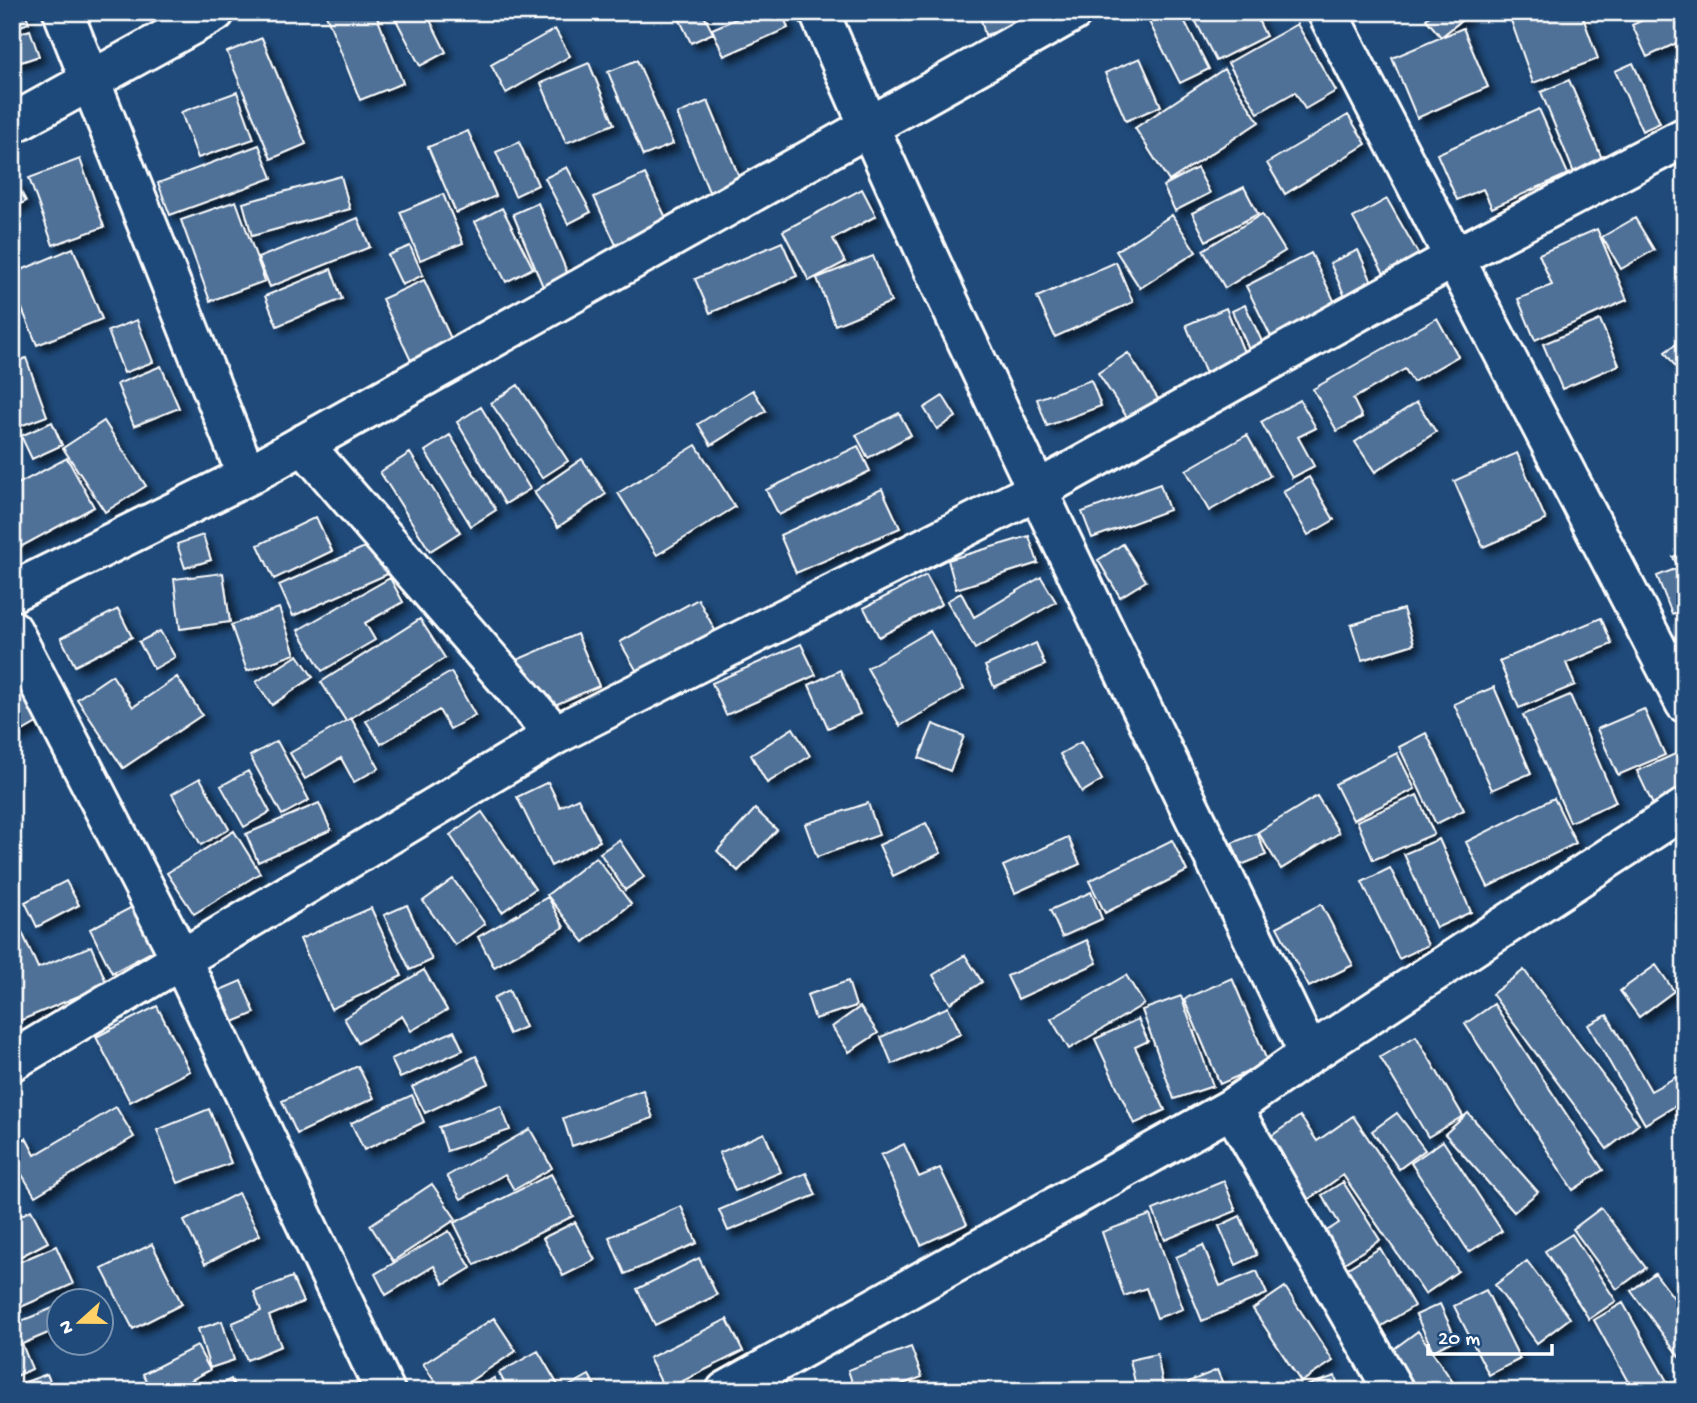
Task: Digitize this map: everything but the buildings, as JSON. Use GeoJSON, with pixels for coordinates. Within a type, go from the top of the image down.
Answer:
{"type":"FeatureCollection","features":[{"type":"Feature","properties":{"kind":"street"},"geometry":{"type":"LineString","coordinates":[[63,12],[88,81],[247,476]]}},
{"type":"Feature","properties":{"kind":"street"},"geometry":{"type":"LineString","coordinates":[[12,124],[215,12]]}},
{"type":"Feature","properties":{"kind":"street"},"geometry":{"type":"LineString","coordinates":[[819,12],[868,126],[1038,490],[1309,1054]]}},
{"type":"Feature","properties":{"kind":"street"},"geometry":{"type":"LineString","coordinates":[[12,592],[247,476],[1073,12]]}},
{"type":"Feature","properties":{"kind":"street"},"geometry":{"type":"LineString","coordinates":[[1326,12],[1685,703]]}},
{"type":"Feature","properties":{"kind":"street"},"geometry":{"type":"LineString","coordinates":[[12,1061],[555,735],[1038,490],[1454,258],[1685,137]]}},
{"type":"Feature","properties":{"kind":"street"},"geometry":{"type":"LineString","coordinates":[[303,444],[555,735]]}},
{"type":"Feature","properties":{"kind":"street"},"geometry":{"type":"LineString","coordinates":[[12,630],[181,959],[385,1391]]}},
{"type":"Feature","properties":{"kind":"street"},"geometry":{"type":"LineString","coordinates":[[726,1391],[1233,1108],[1309,1054],[1685,808]]}},
{"type":"Feature","properties":{"kind":"street"},"geometry":{"type":"LineString","coordinates":[[1233,1108],[1394,1391]]}}]}
